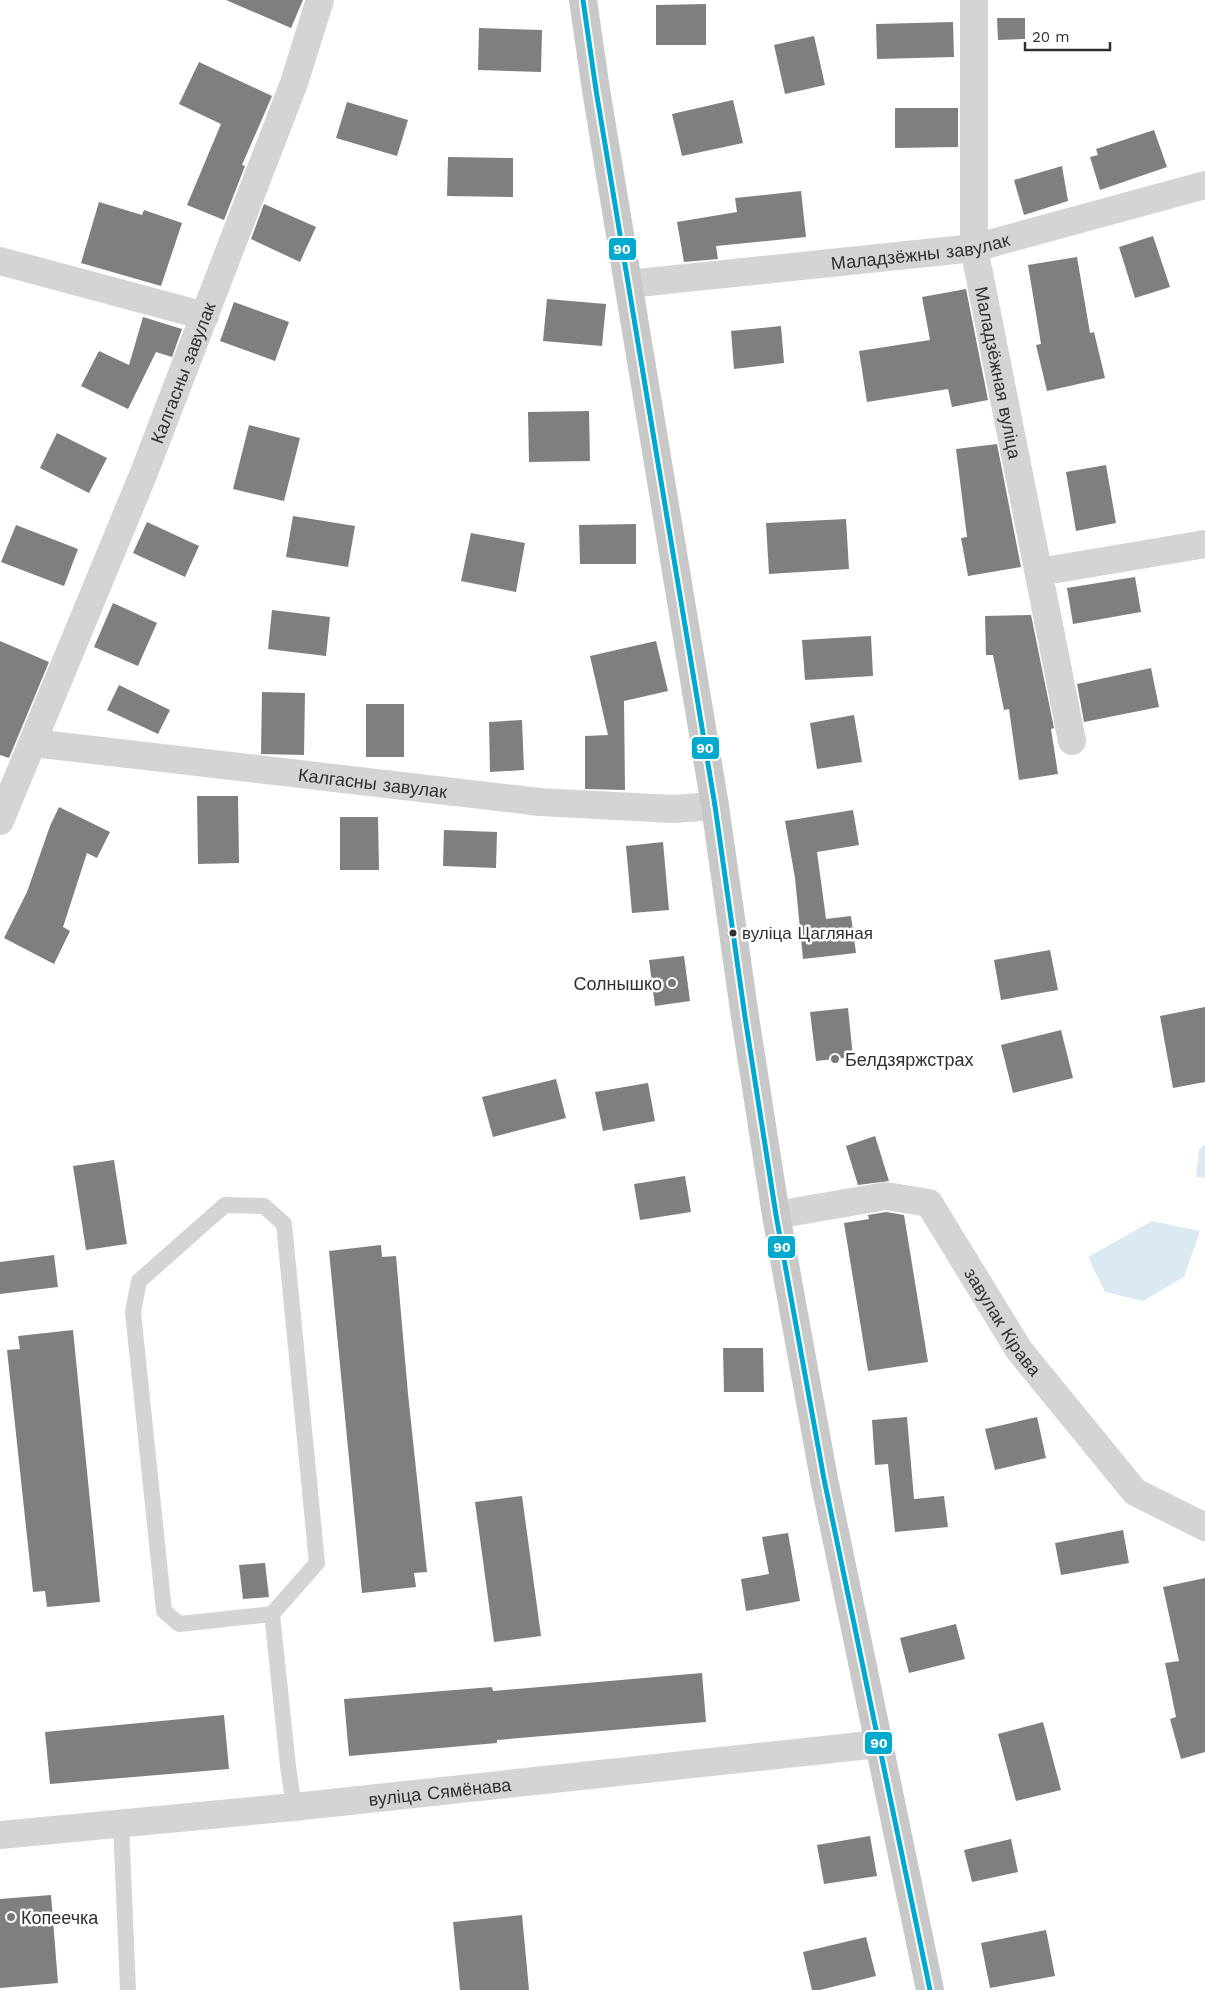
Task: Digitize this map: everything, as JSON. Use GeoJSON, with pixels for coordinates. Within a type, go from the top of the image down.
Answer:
{"type":"FeatureCollection","features":[{"type":"Feature","properties":{"kind":"main road"},"geometry":{"type":"LineString","coordinates":[[583,0],[597,100],[715,806],[745,1018],[776,1215],[824,1479],[930,1990]]}},
{"type":"Feature","properties":{"kind":"street","name":"Калгасны завулак"},"geometry":{"type":"LineString","coordinates":[[0,821],[143,475],[294,83],[320,0]]}},
{"type":"Feature","properties":{"kind":"street","name":"Маладзёжная вуліца"},"geometry":{"type":"LineString","coordinates":[[974,0],[974,248],[1072,741]]}},
{"type":"Feature","properties":{"kind":"street","name":"Маладзёжны завулак"},"geometry":{"type":"LineString","coordinates":[[628,284],[974,248],[1205,185]]}},
{"type":"Feature","properties":{"kind":"street"},"geometry":{"type":"LineString","coordinates":[[0,260],[204,316]]}},
{"type":"Feature","properties":{"kind":"street"},"geometry":{"type":"LineString","coordinates":[[1039,572],[1205,544]]}},
{"type":"Feature","properties":{"kind":"street","name":"Калгасны завулак"},"geometry":{"type":"LineString","coordinates":[[33,742],[540,802],[673,809],[715,806]]}},
{"type":"Feature","properties":{"kind":"street","name":"завулак Кірава"},"geometry":{"type":"LineString","coordinates":[[776,1215],[886,1196],[929,1203],[1019,1350],[1135,1492],[1204,1530]]}},
{"type":"Feature","properties":{"kind":"street","name":"вуліца Сямёнава"},"geometry":{"type":"LineString","coordinates":[[0,1835],[294,1807],[879,1744]]}},
{"type":"Feature","properties":{"kind":"lane"},"geometry":{"type":"LineString","coordinates":[[272,1614],[179,1624],[164,1611],[133,1312],[139,1281],[226,1205],[264,1206],[284,1224],[317,1563],[272,1614],[294,1807]]}},
{"type":"Feature","properties":{"kind":"lane"},"geometry":{"type":"LineString","coordinates":[[121,1824],[128,1990]]}},
{"type":"Feature","properties":{"kind":"shaded area"},"geometry":{"type":"Polygon","coordinates":[[[1205,1144],[1205,1178],[1196,1177],[1199,1150],[1205,1144]]]}},
{"type":"Feature","properties":{"kind":"shaded area"},"geometry":{"type":"Polygon","coordinates":[[[1152,1221],[1200,1231],[1184,1277],[1143,1301],[1105,1292],[1088,1257],[1152,1221]]]}},
{"type":"Feature","properties":{"kind":"building"},"geometry":{"type":"Polygon","coordinates":[[[226,0],[303,0],[291,28],[226,0]]]}},
{"type":"Feature","properties":{"kind":"building"},"geometry":{"type":"Polygon","coordinates":[[[706,4],[706,45],[656,45],[656,5],[706,4]]]}},
{"type":"Feature","properties":{"kind":"building"},"geometry":{"type":"Polygon","coordinates":[[[997,18],[1025,18],[1025,39],[998,40],[997,18]]]}},
{"type":"Feature","properties":{"kind":"building"},"geometry":{"type":"Polygon","coordinates":[[[953,22],[954,57],[877,59],[876,24],[953,22]]]}},
{"type":"Feature","properties":{"kind":"building"},"geometry":{"type":"Polygon","coordinates":[[[479,28],[542,30],[541,72],[478,70],[479,28]]]}},
{"type":"Feature","properties":{"kind":"building"},"geometry":{"type":"Polygon","coordinates":[[[814,36],[825,85],[785,94],[774,45],[814,36]]]}},
{"type":"Feature","properties":{"kind":"building"},"geometry":{"type":"Polygon","coordinates":[[[199,62],[272,96],[242,165],[245,166],[224,220],[187,205],[221,124],[179,104],[199,62]]]}},
{"type":"Feature","properties":{"kind":"building"},"geometry":{"type":"Polygon","coordinates":[[[733,100],[743,143],[682,156],[672,114],[733,100]]]}},
{"type":"Feature","properties":{"kind":"building"},"geometry":{"type":"Polygon","coordinates":[[[347,102],[408,120],[397,156],[336,138],[347,102]]]}},
{"type":"Feature","properties":{"kind":"building"},"geometry":{"type":"Polygon","coordinates":[[[895,108],[958,108],[958,147],[895,148],[895,108]]]}},
{"type":"Feature","properties":{"kind":"building"},"geometry":{"type":"Polygon","coordinates":[[[1154,130],[1167,167],[1100,190],[1090,157],[1098,155],[1096,149],[1154,130]]]}},
{"type":"Feature","properties":{"kind":"building"},"geometry":{"type":"Polygon","coordinates":[[[448,157],[513,158],[513,197],[447,196],[448,157]]]}},
{"type":"Feature","properties":{"kind":"building"},"geometry":{"type":"Polygon","coordinates":[[[1062,166],[1068,201],[1024,215],[1014,180],[1062,166]]]}},
{"type":"Feature","properties":{"kind":"building"},"geometry":{"type":"Polygon","coordinates":[[[801,191],[806,237],[716,246],[718,259],[684,262],[677,222],[737,212],[735,198],[801,191]]]}},
{"type":"Feature","properties":{"kind":"building"},"geometry":{"type":"Polygon","coordinates":[[[99,202],[142,215],[144,210],[182,223],[161,286],[81,263],[99,202]]]}},
{"type":"Feature","properties":{"kind":"building"},"geometry":{"type":"Polygon","coordinates":[[[264,204],[316,227],[300,262],[251,239],[264,204]]]}},
{"type":"Feature","properties":{"kind":"building"},"geometry":{"type":"Polygon","coordinates":[[[1153,236],[1170,287],[1135,298],[1119,247],[1153,236]]]}},
{"type":"Feature","properties":{"kind":"building"},"geometry":{"type":"Polygon","coordinates":[[[1077,257],[1090,333],[1094,332],[1105,378],[1047,391],[1036,345],[1041,344],[1028,265],[1077,257]]]}},
{"type":"Feature","properties":{"kind":"building"},"geometry":{"type":"Polygon","coordinates":[[[966,289],[988,400],[952,407],[948,389],[867,402],[859,351],[930,340],[922,297],[966,289]]]}},
{"type":"Feature","properties":{"kind":"building"},"geometry":{"type":"Polygon","coordinates":[[[547,299],[606,304],[602,346],[543,341],[547,299]]]}},
{"type":"Feature","properties":{"kind":"building"},"geometry":{"type":"Polygon","coordinates":[[[234,302],[289,322],[275,361],[220,341],[234,302]]]}},
{"type":"Feature","properties":{"kind":"building"},"geometry":{"type":"Polygon","coordinates":[[[143,317],[182,329],[172,357],[156,352],[128,409],[81,386],[99,351],[129,365],[143,317]]]}},
{"type":"Feature","properties":{"kind":"building"},"geometry":{"type":"Polygon","coordinates":[[[781,326],[784,363],[734,369],[731,331],[781,326]]]}},
{"type":"Feature","properties":{"kind":"building"},"geometry":{"type":"Polygon","coordinates":[[[589,411],[590,461],[529,462],[528,412],[589,411]]]}},
{"type":"Feature","properties":{"kind":"building"},"geometry":{"type":"Polygon","coordinates":[[[249,425],[300,438],[284,501],[233,489],[249,425]]]}},
{"type":"Feature","properties":{"kind":"building"},"geometry":{"type":"Polygon","coordinates":[[[57,433],[107,458],[89,493],[40,468],[57,433]]]}},
{"type":"Feature","properties":{"kind":"building"},"geometry":{"type":"Polygon","coordinates":[[[997,444],[1021,567],[968,576],[961,538],[967,537],[956,449],[997,444]]]}},
{"type":"Feature","properties":{"kind":"building"},"geometry":{"type":"Polygon","coordinates":[[[1106,465],[1116,523],[1076,531],[1066,472],[1106,465]]]}},
{"type":"Feature","properties":{"kind":"building"},"geometry":{"type":"Polygon","coordinates":[[[293,516],[355,526],[348,567],[286,557],[293,516]]]}},
{"type":"Feature","properties":{"kind":"building"},"geometry":{"type":"Polygon","coordinates":[[[846,519],[849,569],[769,574],[766,523],[846,519]]]}},
{"type":"Feature","properties":{"kind":"building"},"geometry":{"type":"Polygon","coordinates":[[[147,522],[199,546],[185,577],[133,553],[147,522]]]}},
{"type":"Feature","properties":{"kind":"building"},"geometry":{"type":"Polygon","coordinates":[[[636,524],[636,564],[580,564],[579,525],[636,524]]]}},
{"type":"Feature","properties":{"kind":"building"},"geometry":{"type":"Polygon","coordinates":[[[16,525],[78,549],[64,586],[1,562],[16,525]]]}},
{"type":"Feature","properties":{"kind":"building"},"geometry":{"type":"Polygon","coordinates":[[[471,533],[525,543],[516,592],[461,581],[471,533]]]}},
{"type":"Feature","properties":{"kind":"building"},"geometry":{"type":"Polygon","coordinates":[[[1135,577],[1141,612],[1073,624],[1067,588],[1135,577]]]}},
{"type":"Feature","properties":{"kind":"building"},"geometry":{"type":"Polygon","coordinates":[[[113,603],[157,623],[138,666],[94,647],[113,603]]]}},
{"type":"Feature","properties":{"kind":"building"},"geometry":{"type":"Polygon","coordinates":[[[272,610],[330,617],[326,656],[268,649],[272,610]]]}},
{"type":"Feature","properties":{"kind":"building"},"geometry":{"type":"Polygon","coordinates":[[[1031,615],[1054,728],[1051,729],[1058,774],[1019,780],[1009,709],[1004,710],[993,655],[986,655],[985,616],[1031,615]]]}},
{"type":"Feature","properties":{"kind":"building"},"geometry":{"type":"Polygon","coordinates":[[[871,636],[873,676],[805,680],[802,640],[871,636]]]}},
{"type":"Feature","properties":{"kind":"building"},"geometry":{"type":"Polygon","coordinates":[[[0,641],[49,662],[9,758],[0,755],[0,641]]]}},
{"type":"Feature","properties":{"kind":"building"},"geometry":{"type":"Polygon","coordinates":[[[656,641],[668,691],[624,701],[625,790],[585,789],[585,736],[608,735],[590,656],[656,641]]]}},
{"type":"Feature","properties":{"kind":"building"},"geometry":{"type":"Polygon","coordinates":[[[1151,668],[1159,707],[1084,722],[1077,684],[1151,668]]]}},
{"type":"Feature","properties":{"kind":"building"},"geometry":{"type":"Polygon","coordinates":[[[119,685],[170,710],[158,734],[107,710],[119,685]]]}},
{"type":"Feature","properties":{"kind":"building"},"geometry":{"type":"Polygon","coordinates":[[[262,692],[305,693],[304,755],[261,754],[262,692]]]}},
{"type":"Feature","properties":{"kind":"building"},"geometry":{"type":"Polygon","coordinates":[[[366,704],[404,704],[404,757],[366,757],[366,704]]]}},
{"type":"Feature","properties":{"kind":"building"},"geometry":{"type":"Polygon","coordinates":[[[854,715],[862,762],[817,769],[810,723],[854,715]]]}},
{"type":"Feature","properties":{"kind":"building"},"geometry":{"type":"Polygon","coordinates":[[[522,720],[524,770],[490,772],[489,722],[522,720]]]}},
{"type":"Feature","properties":{"kind":"building"},"geometry":{"type":"Polygon","coordinates":[[[197,796],[238,796],[239,863],[198,864],[197,796]]]}},
{"type":"Feature","properties":{"kind":"building"},"geometry":{"type":"Polygon","coordinates":[[[59,807],[110,832],[97,858],[87,853],[63,927],[70,931],[54,964],[4,938],[27,892],[50,826],[59,807]]]}},
{"type":"Feature","properties":{"kind":"building"},"geometry":{"type":"Polygon","coordinates":[[[853,810],[859,845],[817,852],[826,919],[851,916],[856,953],[803,959],[795,878],[785,821],[853,810]]]}},
{"type":"Feature","properties":{"kind":"building"},"geometry":{"type":"Polygon","coordinates":[[[340,817],[378,817],[379,870],[340,870],[340,817]]]}},
{"type":"Feature","properties":{"kind":"building"},"geometry":{"type":"Polygon","coordinates":[[[444,830],[497,832],[496,868],[443,866],[444,830]]]}},
{"type":"Feature","properties":{"kind":"building"},"geometry":{"type":"Polygon","coordinates":[[[663,842],[669,910],[632,913],[626,846],[663,842]]]}},
{"type":"Feature","properties":{"kind":"building"},"geometry":{"type":"Polygon","coordinates":[[[1050,950],[1058,990],[1001,1000],[994,960],[1050,950]]]}},
{"type":"Feature","properties":{"kind":"building"},"geometry":{"type":"Polygon","coordinates":[[[684,956],[690,1001],[655,1006],[649,960],[684,956]]]}},
{"type":"Feature","properties":{"kind":"building"},"geometry":{"type":"Polygon","coordinates":[[[1205,1007],[1205,1082],[1173,1088],[1160,1016],[1205,1007]]]}},
{"type":"Feature","properties":{"kind":"building"},"geometry":{"type":"Polygon","coordinates":[[[848,1008],[853,1057],[816,1061],[810,1012],[848,1008]]]}},
{"type":"Feature","properties":{"kind":"building"},"geometry":{"type":"Polygon","coordinates":[[[1061,1030],[1073,1078],[1013,1093],[1001,1045],[1061,1030]]]}},
{"type":"Feature","properties":{"kind":"building"},"geometry":{"type":"Polygon","coordinates":[[[556,1079],[566,1118],[493,1137],[482,1097],[556,1079]]]}},
{"type":"Feature","properties":{"kind":"building"},"geometry":{"type":"Polygon","coordinates":[[[648,1083],[655,1121],[603,1131],[595,1092],[648,1083]]]}},
{"type":"Feature","properties":{"kind":"building"},"geometry":{"type":"Polygon","coordinates":[[[875,1136],[889,1181],[858,1185],[846,1146],[875,1136]]]}},
{"type":"Feature","properties":{"kind":"building"},"geometry":{"type":"Polygon","coordinates":[[[114,1160],[127,1244],[86,1250],[73,1166],[114,1160]]]}},
{"type":"Feature","properties":{"kind":"building"},"geometry":{"type":"Polygon","coordinates":[[[685,1176],[691,1212],[640,1220],[634,1184],[685,1176]]]}},
{"type":"Feature","properties":{"kind":"building"},"geometry":{"type":"Polygon","coordinates":[[[886,1212],[904,1215],[928,1362],[868,1371],[844,1223],[869,1219],[868,1215],[886,1212]]]}},
{"type":"Feature","properties":{"kind":"building"},"geometry":{"type":"Polygon","coordinates":[[[381,1245],[382,1257],[396,1256],[408,1394],[427,1572],[414,1573],[416,1587],[362,1593],[329,1251],[381,1245]]]}},
{"type":"Feature","properties":{"kind":"building"},"geometry":{"type":"Polygon","coordinates":[[[54,1255],[58,1287],[0,1294],[0,1262],[54,1255]]]}},
{"type":"Feature","properties":{"kind":"building"},"geometry":{"type":"Polygon","coordinates":[[[73,1330],[100,1602],[47,1607],[45,1591],[33,1592],[7,1350],[20,1349],[18,1336],[73,1330]]]}},
{"type":"Feature","properties":{"kind":"building"},"geometry":{"type":"Polygon","coordinates":[[[723,1348],[763,1348],[764,1392],[724,1392],[723,1348]]]}},
{"type":"Feature","properties":{"kind":"building"},"geometry":{"type":"Polygon","coordinates":[[[907,1417],[914,1499],[944,1496],[948,1527],[895,1532],[888,1464],[875,1465],[872,1420],[907,1417]]]}},
{"type":"Feature","properties":{"kind":"building"},"geometry":{"type":"Polygon","coordinates":[[[1037,1417],[1046,1458],[995,1470],[985,1429],[1037,1417]]]}},
{"type":"Feature","properties":{"kind":"building"},"geometry":{"type":"Polygon","coordinates":[[[522,1496],[541,1636],[494,1642],[475,1502],[522,1496]]]}},
{"type":"Feature","properties":{"kind":"building"},"geometry":{"type":"Polygon","coordinates":[[[1123,1530],[1129,1563],[1061,1575],[1055,1543],[1123,1530]]]}},
{"type":"Feature","properties":{"kind":"building"},"geometry":{"type":"Polygon","coordinates":[[[788,1533],[800,1601],[746,1611],[741,1579],[769,1574],[762,1537],[788,1533]]]}},
{"type":"Feature","properties":{"kind":"building"},"geometry":{"type":"Polygon","coordinates":[[[265,1563],[269,1597],[243,1599],[239,1565],[265,1563]]]}},
{"type":"Feature","properties":{"kind":"building"},"geometry":{"type":"Polygon","coordinates":[[[1205,1578],[1205,1752],[1181,1759],[1170,1719],[1176,1717],[1165,1663],[1179,1661],[1163,1587],[1205,1578]]]}},
{"type":"Feature","properties":{"kind":"building"},"geometry":{"type":"Polygon","coordinates":[[[956,1624],[965,1659],[909,1673],[900,1638],[956,1624]]]}},
{"type":"Feature","properties":{"kind":"building"},"geometry":{"type":"Polygon","coordinates":[[[702,1673],[706,1722],[497,1740],[497,1743],[349,1756],[344,1699],[492,1687],[493,1691],[702,1673]]]}},
{"type":"Feature","properties":{"kind":"building"},"geometry":{"type":"Polygon","coordinates":[[[224,1715],[229,1769],[50,1784],[45,1732],[224,1715]]]}},
{"type":"Feature","properties":{"kind":"building"},"geometry":{"type":"Polygon","coordinates":[[[1043,1722],[1061,1790],[1016,1801],[998,1734],[1043,1722]]]}},
{"type":"Feature","properties":{"kind":"building"},"geometry":{"type":"Polygon","coordinates":[[[870,1836],[877,1876],[824,1884],[817,1845],[870,1836]]]}},
{"type":"Feature","properties":{"kind":"building"},"geometry":{"type":"Polygon","coordinates":[[[1011,1839],[1018,1872],[972,1882],[964,1850],[1011,1839]]]}},
{"type":"Feature","properties":{"kind":"building"},"geometry":{"type":"Polygon","coordinates":[[[51,1895],[58,1983],[0,1988],[0,1899],[51,1895]]]}},
{"type":"Feature","properties":{"kind":"building"},"geometry":{"type":"Polygon","coordinates":[[[522,1915],[529,1990],[460,1990],[453,1922],[522,1915]]]}},
{"type":"Feature","properties":{"kind":"building"},"geometry":{"type":"Polygon","coordinates":[[[1046,1930],[1055,1976],[990,1988],[981,1943],[1046,1930]]]}},
{"type":"Feature","properties":{"kind":"building"},"geometry":{"type":"Polygon","coordinates":[[[866,1937],[876,1976],[820,1990],[812,1990],[803,1952],[866,1937]]]}},
{"type":"Feature","properties":{"kind":"transit line","name":"90"},"geometry":{"type":"LineString","coordinates":[[583,0],[596,90],[715,806],[776,1215],[824,1479],[930,1990]]}},
{"type":"Feature","properties":{"kind":"place","name":"вуліца Цагляная"},"geometry":{"type":"Point","coordinates":[733,933]}},
{"type":"Feature","properties":{"kind":"place","name":"Солнышко"},"geometry":{"type":"Point","coordinates":[672,983]}},
{"type":"Feature","properties":{"kind":"place","name":"Белдзяржстрах"},"geometry":{"type":"Point","coordinates":[835,1059]}},
{"type":"Feature","properties":{"kind":"place","name":"Копеечка"},"geometry":{"type":"Point","coordinates":[11,1917]}}]}
